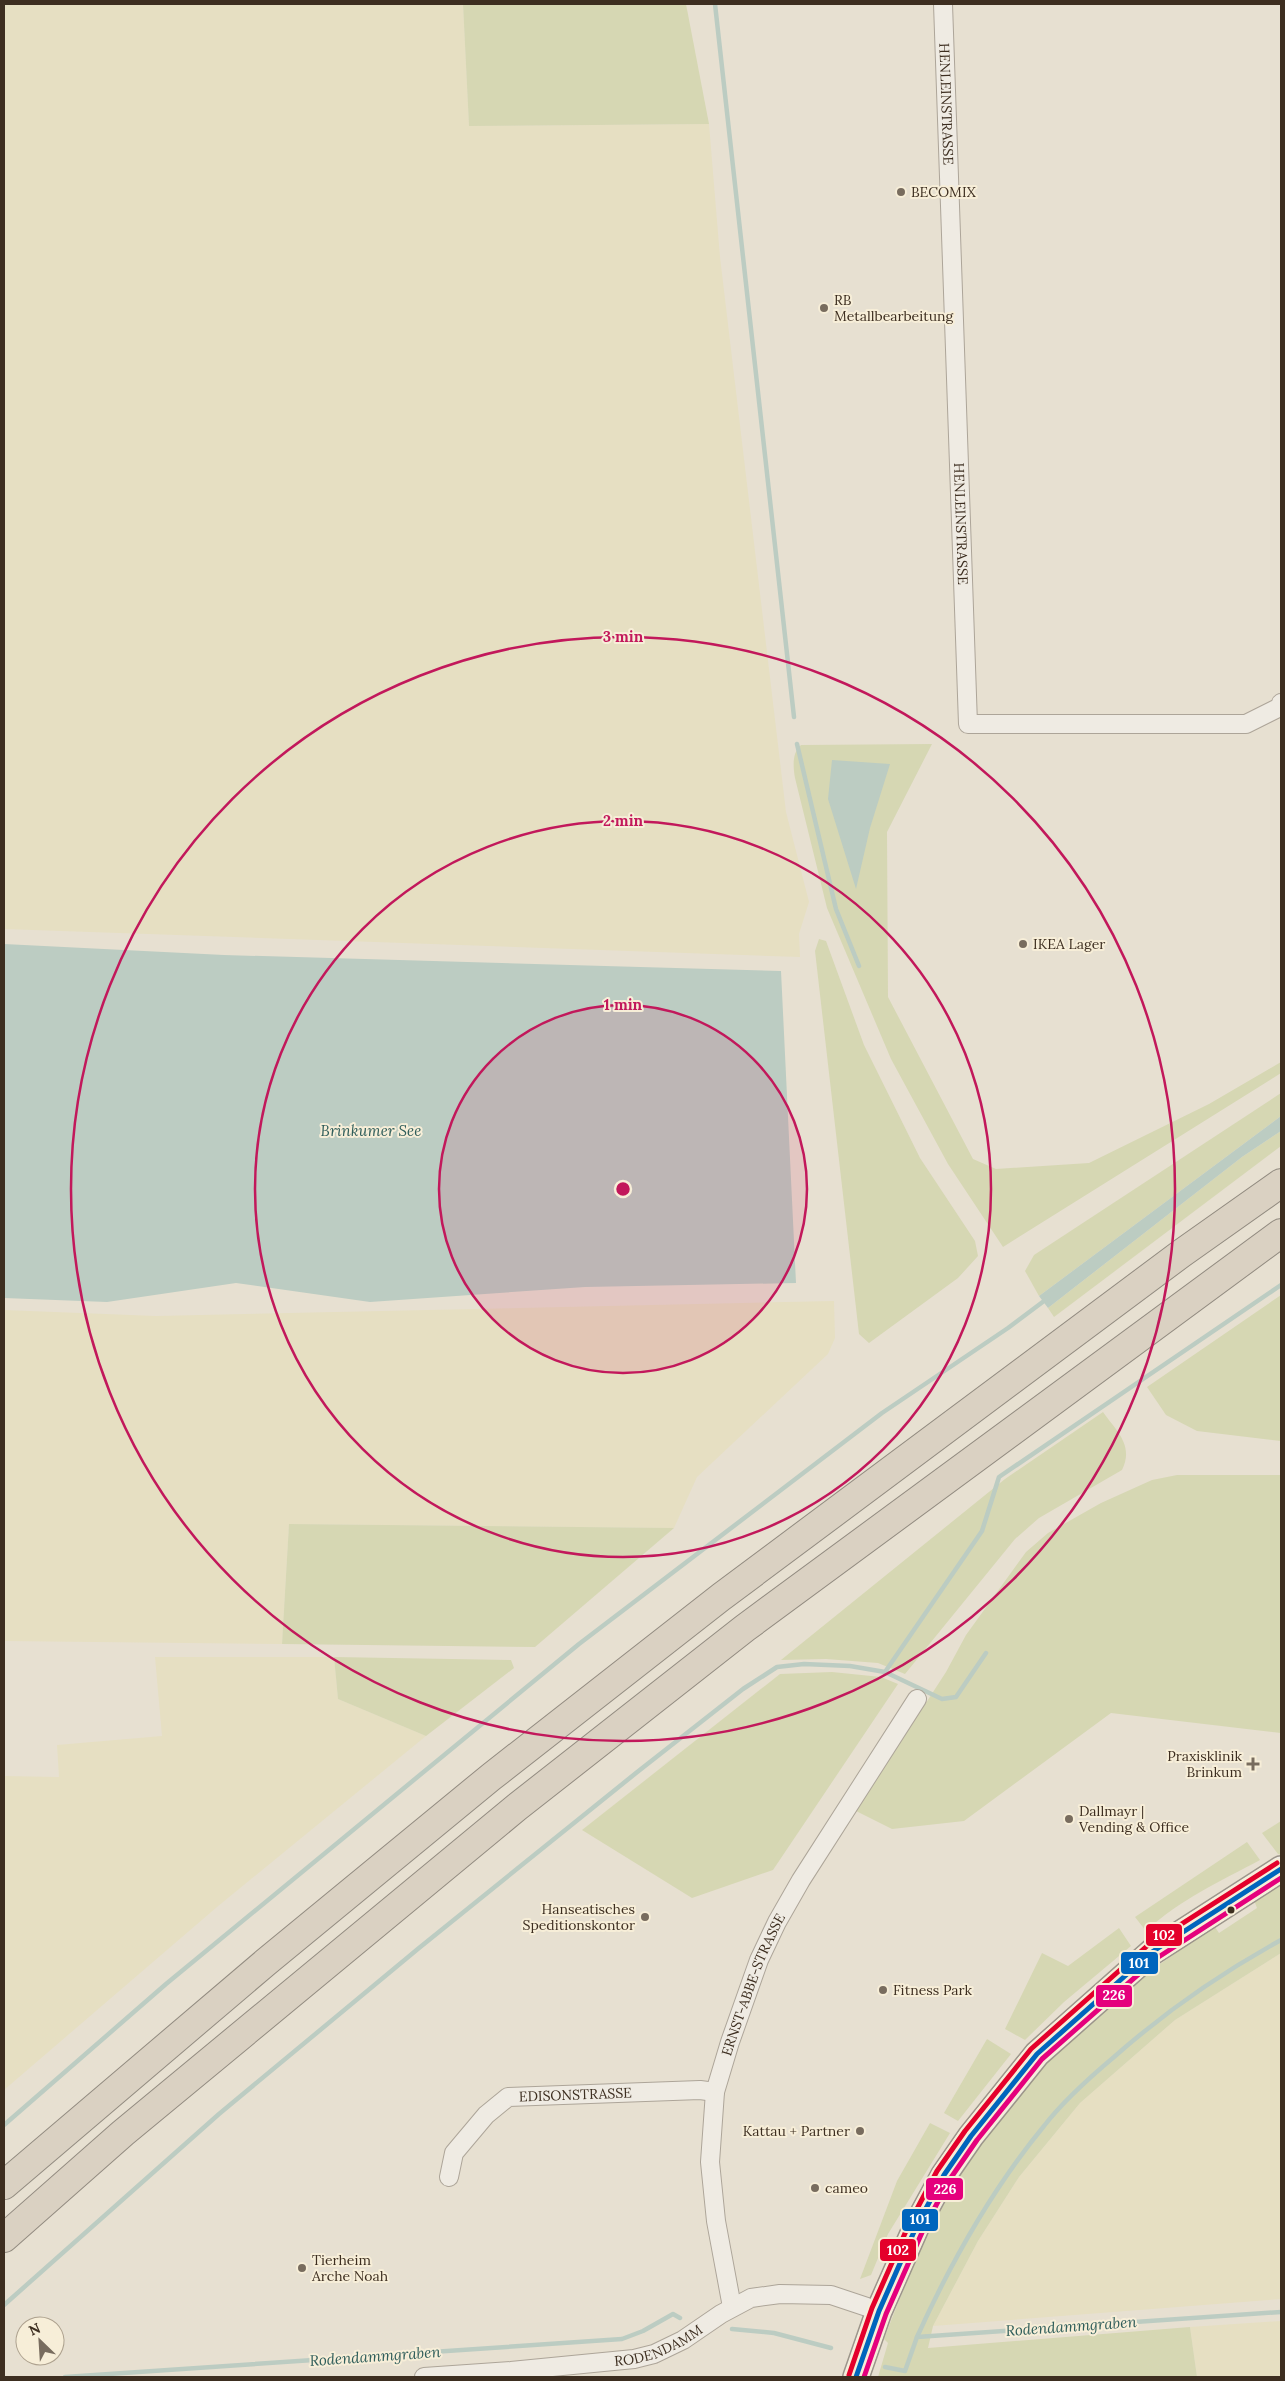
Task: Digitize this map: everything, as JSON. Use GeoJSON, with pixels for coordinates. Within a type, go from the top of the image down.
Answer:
{"type":"FeatureCollection","features":[{"type":"Feature","properties":{"kind":"highway"},"geometry":{"type":"LineString","coordinates":[[4,2185],[266,1962],[499,1770],[721,1597],[1174,1259],[1281,1183]]}},
{"type":"Feature","properties":{"kind":"highway"},"geometry":{"type":"LineString","coordinates":[[4,2238],[123,2133],[517,1806],[745,1628],[1281,1233]]}},
{"type":"Feature","properties":{"kind":"street","name":"HENLEINSTRASSE"},"geometry":{"type":"LineString","coordinates":[[943,4],[968,724],[1246,724],[1280,707],[1281,703]]}},
{"type":"Feature","properties":{"kind":"street","name":"ERNST-ABBE-STRASSE"},"geometry":{"type":"LineString","coordinates":[[732,2307],[716,2221],[710,2162],[715,2092],[748,1990],[777,1922],[801,1880],[917,1699]]}},
{"type":"Feature","properties":{"kind":"street"},"geometry":{"type":"LineString","coordinates":[[856,2377],[879,2311],[917,2225],[944,2175],[971,2136],[1037,2054],[1152,1952],[1281,1869]]}},
{"type":"Feature","properties":{"kind":"street","name":"EDISONSTRASSE"},"geometry":{"type":"LineString","coordinates":[[449,2177],[454,2153],[486,2115],[508,2097],[700,2090],[715,2092]]}},
{"type":"Feature","properties":{"kind":"street","name":"RODENDAMM"},"geometry":{"type":"LineString","coordinates":[[424,2377],[511,2371],[654,2354],[683,2340],[732,2307],[751,2298],[780,2294],[831,2295],[879,2311]]}},
{"type":"Feature","properties":{"kind":"shaded area"},"geometry":{"type":"Polygon","coordinates":[[[4,4],[463,4],[469,126],[709,124],[720,257],[786,812],[809,902],[799,934],[800,957],[4,929],[4,4]]]}},
{"type":"Feature","properties":{"kind":"shaded area"},"geometry":{"type":"Polygon","coordinates":[[[834,1301],[835,1338],[828,1354],[697,1477],[674,1528],[289,1524],[282,1644],[4,1641],[4,1310],[156,1316],[834,1301]]]}},
{"type":"Feature","properties":{"kind":"shaded area"},"geometry":{"type":"Polygon","coordinates":[[[155,1657],[334,1657],[338,1699],[426,1736],[217,1907],[4,2090],[4,1776],[59,1777],[57,1745],[162,1736],[155,1657]]]}},
{"type":"Feature","properties":{"kind":"shaded area"},"geometry":{"type":"Polygon","coordinates":[[[1281,1953],[1281,2299],[933,2326],[978,2241],[1019,2177],[1080,2103],[1175,2020],[1281,1953]]]}},
{"type":"Feature","properties":{"kind":"shaded area"},"geometry":{"type":"Polygon","coordinates":[[[1281,2321],[1281,2377],[1197,2377],[1190,2327],[1281,2321]]]}},
{"type":"Feature","properties":{"kind":"green space"},"geometry":{"type":"Polygon","coordinates":[[[463,4],[686,4],[709,124],[469,126],[463,4]]]}},
{"type":"Feature","properties":{"kind":"green space"},"geometry":{"type":"Polygon","coordinates":[[[932,744],[887,832],[888,997],[973,1159],[996,1169],[1089,1163],[1209,1104],[1281,1062],[1281,1073],[1003,1247],[948,1164],[891,1059],[827,908],[794,773],[796,752],[801,745],[932,744]]]}},
{"type":"Feature","properties":{"kind":"green space"},"geometry":{"type":"Polygon","coordinates":[[[819,939],[826,941],[864,1045],[920,1158],[975,1241],[978,1256],[958,1278],[869,1343],[859,1334],[815,951],[819,939]]]}},
{"type":"Feature","properties":{"kind":"green space"},"geometry":{"type":"Polygon","coordinates":[[[1281,1093],[1281,1116],[1039,1296],[1025,1271],[1034,1255],[1281,1093]]]}},
{"type":"Feature","properties":{"kind":"green space"},"geometry":{"type":"Polygon","coordinates":[[[1281,1131],[1281,1146],[1054,1317],[1048,1308],[1242,1157],[1281,1131]]]}},
{"type":"Feature","properties":{"kind":"green space"},"geometry":{"type":"Polygon","coordinates":[[[1281,1295],[1281,1441],[1197,1431],[1166,1415],[1147,1387],[1281,1295]]]}},
{"type":"Feature","properties":{"kind":"green space"},"geometry":{"type":"Polygon","coordinates":[[[1103,1412],[1125,1446],[1125,1461],[1122,1470],[1039,1518],[1015,1539],[905,1674],[878,1663],[826,1659],[781,1660],[1005,1479],[1103,1412]]]}},
{"type":"Feature","properties":{"kind":"green space"},"geometry":{"type":"Polygon","coordinates":[[[1177,1475],[1281,1475],[1281,1733],[1111,1713],[964,1821],[892,1829],[856,1811],[946,1672],[966,1635],[1026,1552],[1048,1533],[1101,1503],[1152,1480],[1177,1475]]]}},
{"type":"Feature","properties":{"kind":"green space"},"geometry":{"type":"Polygon","coordinates":[[[289,1524],[674,1528],[535,1647],[282,1644],[289,1524]]]}},
{"type":"Feature","properties":{"kind":"green space"},"geometry":{"type":"Polygon","coordinates":[[[334,1657],[511,1660],[514,1668],[426,1736],[338,1699],[334,1657]]]}},
{"type":"Feature","properties":{"kind":"green space"},"geometry":{"type":"Polygon","coordinates":[[[832,1672],[881,1677],[898,1684],[773,1870],[692,1898],[582,1830],[780,1674],[832,1672]]]}},
{"type":"Feature","properties":{"kind":"green space"},"geometry":{"type":"Polygon","coordinates":[[[1281,1821],[1281,1855],[1278,1854],[1262,1833],[1281,1821]]]}},
{"type":"Feature","properties":{"kind":"green space"},"geometry":{"type":"Polygon","coordinates":[[[1247,1842],[1260,1860],[1186,1900],[1146,1931],[1135,1917],[1247,1842]]]}},
{"type":"Feature","properties":{"kind":"green space"},"geometry":{"type":"Polygon","coordinates":[[[1281,1884],[1281,1953],[1175,2020],[1080,2103],[1019,2177],[978,2241],[933,2326],[928,2348],[1190,2327],[1197,2377],[878,2377],[888,2343],[884,2339],[933,2223],[965,2164],[993,2124],[1025,2085],[1059,2049],[1134,1983],[1215,1927],[1219,1933],[1257,1908],[1254,1900],[1281,1884]]]}},
{"type":"Feature","properties":{"kind":"green space"},"geometry":{"type":"Polygon","coordinates":[[[1119,1928],[1131,1946],[1064,2002],[1025,2040],[1005,2029],[1042,1953],[1068,1966],[1119,1928]]]}},
{"type":"Feature","properties":{"kind":"green space"},"geometry":{"type":"Polygon","coordinates":[[[987,2039],[1011,2054],[958,2121],[944,2113],[987,2039]]]}},
{"type":"Feature","properties":{"kind":"green space"},"geometry":{"type":"Polygon","coordinates":[[[930,2123],[950,2133],[888,2234],[871,2275],[860,2279],[897,2181],[930,2123]]]}},
{"type":"Feature","properties":{"kind":"water"},"geometry":{"type":"Polygon","coordinates":[[[832,760],[890,764],[870,828],[856,889],[828,799],[832,760]]]}},
{"type":"Feature","properties":{"kind":"water","name":"Brinkumer See"},"geometry":{"type":"Polygon","coordinates":[[[4,944],[224,955],[781,971],[796,1283],[585,1287],[370,1302],[236,1283],[107,1302],[4,1298],[4,944]]]}},
{"type":"Feature","properties":{"kind":"water"},"geometry":{"type":"Polygon","coordinates":[[[1281,1116],[1281,1131],[1242,1157],[1048,1308],[1039,1296],[1281,1116]]]}},
{"type":"Feature","properties":{"kind":"waterway"},"geometry":{"type":"LineString","coordinates":[[715,4],[794,717]]}},
{"type":"Feature","properties":{"kind":"waterway"},"geometry":{"type":"LineString","coordinates":[[797,744],[836,909],[859,966]]}},
{"type":"Feature","properties":{"kind":"waterway"},"geometry":{"type":"LineString","coordinates":[[885,1672],[982,1531],[999,1477],[1281,1285]]}},
{"type":"Feature","properties":{"kind":"waterway"},"geometry":{"type":"LineString","coordinates":[[4,2125],[166,1984],[579,1644],[882,1413],[1008,1328],[1048,1298]]}},
{"type":"Feature","properties":{"kind":"waterway"},"geometry":{"type":"LineString","coordinates":[[4,2305],[219,2114],[419,1948],[743,1689],[777,1667],[804,1664],[850,1666],[885,1672],[942,1699],[956,1697],[986,1653]]}},
{"type":"Feature","properties":{"kind":"waterway"},"geometry":{"type":"LineString","coordinates":[[917,2337],[958,2254],[990,2201],[1025,2150],[1060,2107],[1095,2073],[1174,2008],[1216,1979],[1281,1940]]}},
{"type":"Feature","properties":{"kind":"waterway","name":"Rodendammgraben"},"geometry":{"type":"LineString","coordinates":[[885,2367],[905,2371],[917,2337],[1281,2312]]}},
{"type":"Feature","properties":{"kind":"waterway","name":"Rodendammgraben"},"geometry":{"type":"LineString","coordinates":[[65,2377],[622,2339],[643,2331],[673,2314],[680,2318]]}},
{"type":"Feature","properties":{"kind":"waterway","name":"Rodendammgraben"},"geometry":{"type":"LineString","coordinates":[[732,2329],[774,2333],[831,2348]]}},
{"type":"Feature","properties":{"kind":"transit line","name":"102"},"geometry":{"type":"LineString","coordinates":[[849,2375],[872,2308],[910,2222],[937,2171],[965,2131],[1031,2049],[1147,1946],[1277,1863]]}},
{"type":"Feature","properties":{"kind":"transit line","name":"101"},"geometry":{"type":"LineString","coordinates":[[856,2377],[879,2311],[917,2225],[944,2175],[971,2136],[1037,2054],[1152,1952],[1281,1869]]}},
{"type":"Feature","properties":{"kind":"transit line","name":"226"},"geometry":{"type":"LineString","coordinates":[[864,2377],[886,2314],[924,2228],[950,2179],[977,2140],[1042,2059],[1157,1958],[1281,1878]]}},
{"type":"Feature","properties":{"kind":"place","name":"BECOMIX"},"geometry":{"type":"Point","coordinates":[901,192]}},
{"type":"Feature","properties":{"kind":"place","name":"RB Metallbearbeitung"},"geometry":{"type":"Point","coordinates":[824,308]}},
{"type":"Feature","properties":{"kind":"place","name":"IKEA Lager"},"geometry":{"type":"Point","coordinates":[1023,944]}},
{"type":"Feature","properties":{"kind":"place","name":"Praxisklinik Brinkum"},"geometry":{"type":"Point","coordinates":[1253,1764]}},
{"type":"Feature","properties":{"kind":"place","name":"Dallmayr | Vending & Office"},"geometry":{"type":"Point","coordinates":[1069,1819]}},
{"type":"Feature","properties":{"kind":"place","name":"Hanseatisches Speditionskontor"},"geometry":{"type":"Point","coordinates":[645,1917]}},
{"type":"Feature","properties":{"kind":"place","name":"Fitness Park"},"geometry":{"type":"Point","coordinates":[883,1990]}},
{"type":"Feature","properties":{"kind":"place","name":"Kattau + Partner"},"geometry":{"type":"Point","coordinates":[860,2131]}},
{"type":"Feature","properties":{"kind":"place","name":"cameo"},"geometry":{"type":"Point","coordinates":[815,2188]}},
{"type":"Feature","properties":{"kind":"place","name":"Tierheim Arche Noah"},"geometry":{"type":"Point","coordinates":[302,2268]}}]}
